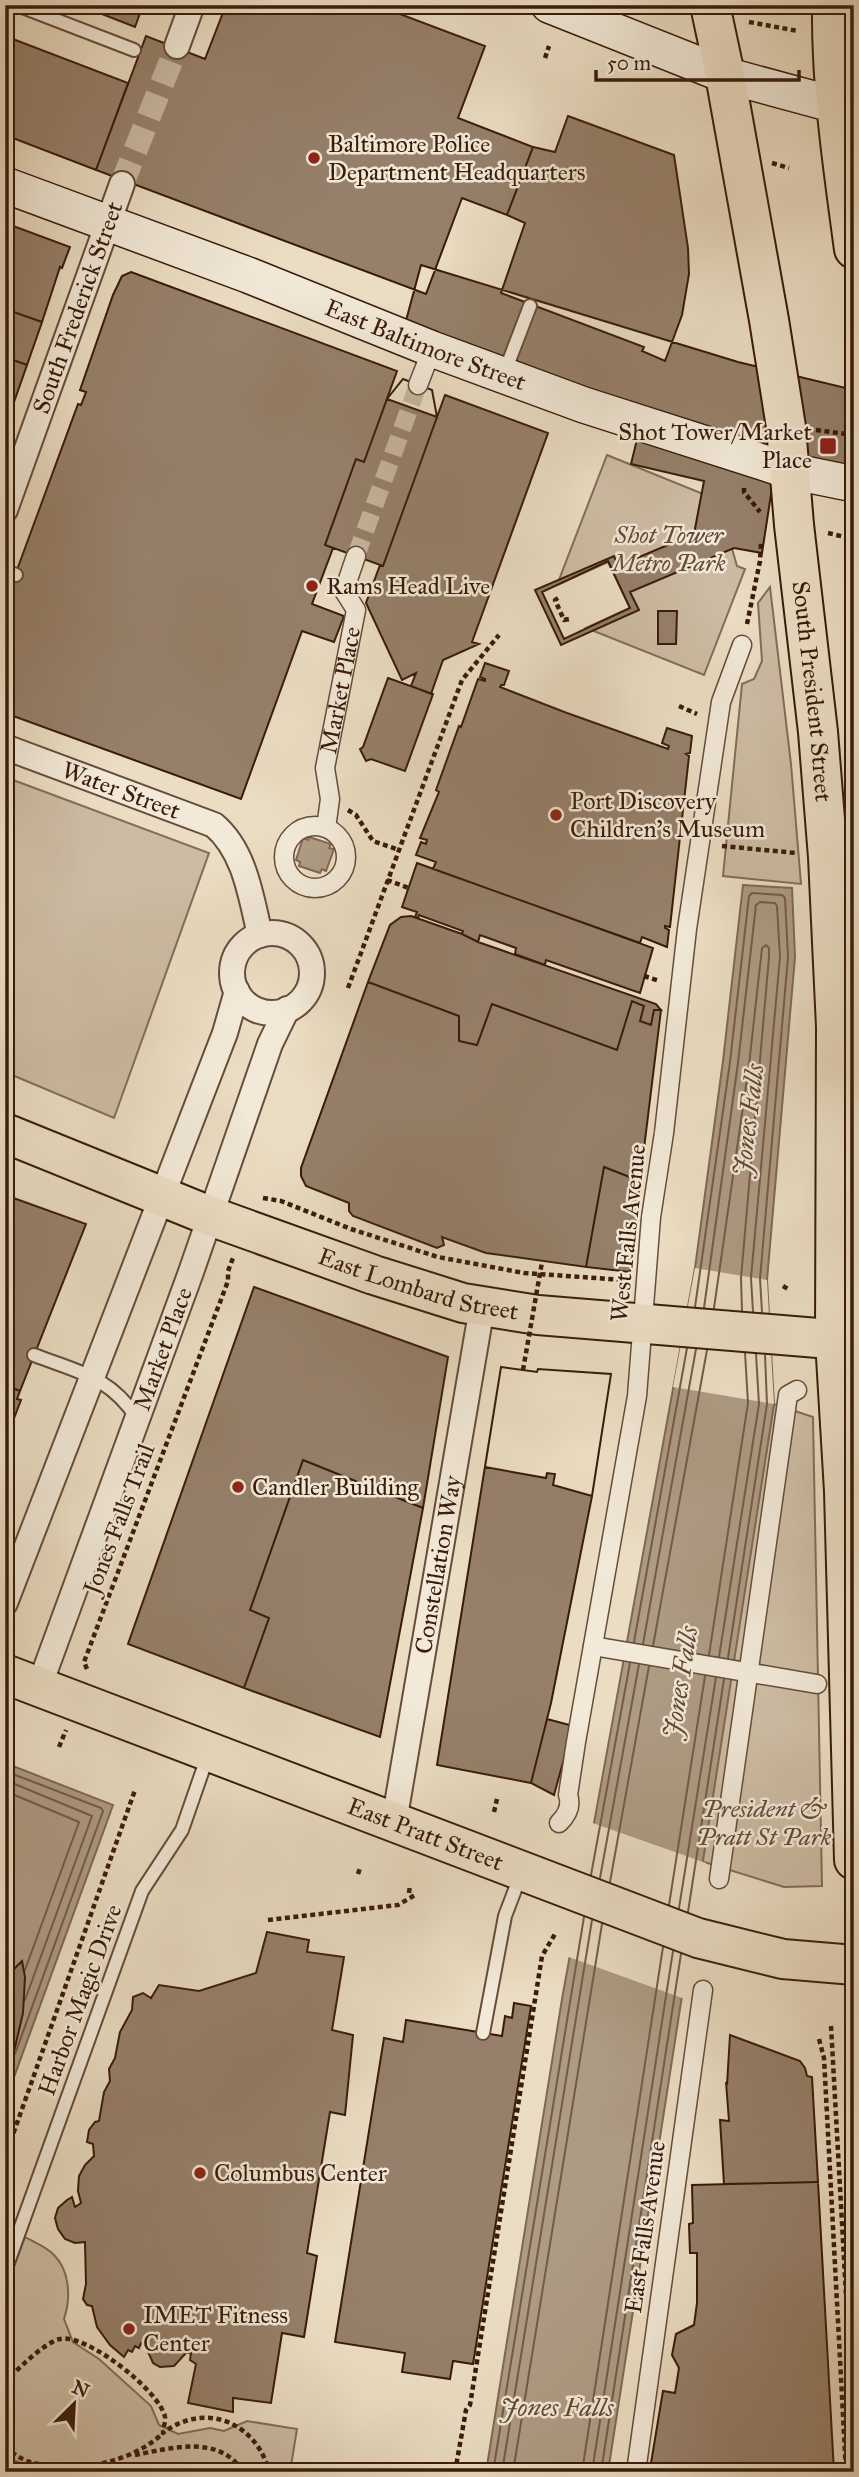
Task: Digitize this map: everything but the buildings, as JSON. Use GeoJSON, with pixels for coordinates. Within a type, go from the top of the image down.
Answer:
{"type":"FeatureCollection","features":[{"type":"Feature","properties":{"kind":"main road"},"geometry":{"type":"LineString","coordinates":[[549,5],[725,75],[845,109]]}},
{"type":"Feature","properties":{"kind":"main road","name":"South President Street"},"geometry":{"type":"LineString","coordinates":[[710,5],[725,75],[786,427],[794,525],[818,732],[833,924],[837,1287],[844,1341],[844,1491],[854,1860]]}},
{"type":"Feature","properties":{"kind":"main road"},"geometry":{"type":"LineString","coordinates":[[832,5],[831,37],[845,109],[854,249]]}},
{"type":"Feature","properties":{"kind":"main road","name":"East Baltimore Street"},"geometry":{"type":"LineString","coordinates":[[5,185],[248,275],[584,405],[790,471],[854,484]]}},
{"type":"Feature","properties":{"kind":"main road","name":"East Lombard Street"},"geometry":{"type":"LineString","coordinates":[[5,1133],[210,1216],[414,1289],[482,1307],[642,1325],[844,1341]]}},
{"type":"Feature","properties":{"kind":"main road","name":"East Pratt Street"},"geometry":{"type":"LineString","coordinates":[[22,1681],[698,1938],[783,1959],[854,1965]]}},
{"type":"Feature","properties":{"kind":"street"},"geometry":{"type":"LineString","coordinates":[[177,46],[192,5]]}},
{"type":"Feature","properties":{"kind":"street","name":"South Frederick Street"},"geometry":{"type":"LineString","coordinates":[[5,510],[122,184]]}},
{"type":"Feature","properties":{"kind":"street"},"geometry":{"type":"LineString","coordinates":[[418,385],[432,348]]}},
{"type":"Feature","properties":{"kind":"street","name":"Market Place"},"geometry":{"type":"LineString","coordinates":[[326,828],[330,799],[325,768],[356,610],[344,591],[356,556]]}},
{"type":"Feature","properties":{"kind":"street","name":"West Falls Avenue"},"geometry":{"type":"LineString","coordinates":[[559,1823],[566,1817],[571,1802],[568,1795],[576,1742],[637,1396],[651,1217],[664,1133],[687,929],[721,702],[742,645]]}},
{"type":"Feature","properties":{"kind":"street","name":"Water Street"},"geometry":{"type":"LineString","coordinates":[[5,747],[214,825],[231,843],[236,853],[252,900],[260,935]]}},
{"type":"Feature","properties":{"kind":"street","name":"Market Place"},"geometry":{"type":"LineString","coordinates":[[22,1681],[137,1418],[270,1044],[287,1009],[304,997],[309,988],[311,966],[308,955],[293,939],[282,934],[260,935]]}},
{"type":"Feature","properties":{"kind":"street"},"geometry":{"type":"LineString","coordinates":[[260,935],[241,947],[235,957],[233,980],[243,1000],[253,1008],[276,1012],[287,1009]]}},
{"type":"Feature","properties":{"kind":"street"},"geometry":{"type":"LineString","coordinates":[[5,1603],[225,1033],[237,990]]}},
{"type":"Feature","properties":{"kind":"street","name":"Constellation Way"},"geometry":{"type":"LineString","coordinates":[[394,1822],[482,1307]]}},
{"type":"Feature","properties":{"kind":"street"},"geometry":{"type":"LineString","coordinates":[[719,1880],[788,1395],[797,1390]]}},
{"type":"Feature","properties":{"kind":"street"},"geometry":{"type":"LineString","coordinates":[[593,1646],[817,1684]]}},
{"type":"Feature","properties":{"kind":"street","name":"East Falls Avenue"},"geometry":{"type":"LineString","coordinates":[[636,2472],[703,1990]]}},
{"type":"Feature","properties":{"kind":"lane"},"geometry":{"type":"LineString","coordinates":[[17,5],[134,50]]}},
{"type":"Feature","properties":{"kind":"lane"},"geometry":{"type":"LineString","coordinates":[[504,375],[530,306]]}},
{"type":"Feature","properties":{"kind":"lane"},"geometry":{"type":"LineString","coordinates":[[34,1355],[93,1377],[111,1388],[137,1418]]}},
{"type":"Feature","properties":{"kind":"lane","name":"Harbor Magic Drive"},"geometry":{"type":"LineString","coordinates":[[5,2271],[142,1891],[182,1830],[209,1752]]}},
{"type":"Feature","properties":{"kind":"lane"},"geometry":{"type":"LineString","coordinates":[[483,2033],[505,1916],[522,1871]]}},
{"type":"Feature","properties":{"kind":"path"},"geometry":{"type":"LineString","coordinates":[[749,22],[798,31]]}},
{"type":"Feature","properties":{"kind":"path"},"geometry":{"type":"LineString","coordinates":[[545,58],[549,46]]}},
{"type":"Feature","properties":{"kind":"path"},"geometry":{"type":"LineString","coordinates":[[814,430],[854,435]]}},
{"type":"Feature","properties":{"kind":"path"},"geometry":{"type":"LineString","coordinates":[[744,492],[766,519]]}},
{"type":"Feature","properties":{"kind":"path"},"geometry":{"type":"LineString","coordinates":[[817,530],[853,539]]}},
{"type":"Feature","properties":{"kind":"path"},"geometry":{"type":"LineString","coordinates":[[742,645],[760,561],[759,540]]}},
{"type":"Feature","properties":{"kind":"path"},"geometry":{"type":"LineString","coordinates":[[558,598],[555,600],[564,620],[569,619]]}},
{"type":"Feature","properties":{"kind":"path"},"geometry":{"type":"LineString","coordinates":[[553,615],[560,612]]}},
{"type":"Feature","properties":{"kind":"path"},"geometry":{"type":"LineString","coordinates":[[348,988],[462,680],[499,635]]}},
{"type":"Feature","properties":{"kind":"path"},"geometry":{"type":"LineString","coordinates":[[330,799],[356,815],[373,841],[399,850]]}},
{"type":"Feature","properties":{"kind":"path"},"geometry":{"type":"LineString","coordinates":[[700,844],[799,853]]}},
{"type":"Feature","properties":{"kind":"path"},"geometry":{"type":"LineString","coordinates":[[387,880],[409,888]]}},
{"type":"Feature","properties":{"kind":"path"},"geometry":{"type":"LineString","coordinates":[[256,1197],[281,1201],[438,1257],[524,1273],[646,1281]]}},
{"type":"Feature","properties":{"kind":"path"},"geometry":{"type":"LineString","coordinates":[[523,1370],[542,1262]]}},
{"type":"Feature","properties":{"kind":"path","name":"Jones Falls Trail"},"geometry":{"type":"LineString","coordinates":[[83,1662],[228,1281],[228,1271]]}},
{"type":"Feature","properties":{"kind":"path"},"geometry":{"type":"LineString","coordinates":[[5,2157],[135,1790]]}},
{"type":"Feature","properties":{"kind":"path"},"geometry":{"type":"LineString","coordinates":[[494,1812],[497,1799]]}},
{"type":"Feature","properties":{"kind":"path"},"geometry":{"type":"LineString","coordinates":[[409,1893],[410,1885]]}},
{"type":"Feature","properties":{"kind":"path"},"geometry":{"type":"LineString","coordinates":[[268,1920],[398,1905],[415,1895]]}},
{"type":"Feature","properties":{"kind":"path"},"geometry":{"type":"LineString","coordinates":[[455,2472],[466,2410],[470,2405],[542,1956],[555,1934]]}},
{"type":"Feature","properties":{"kind":"path"},"geometry":{"type":"LineString","coordinates":[[831,2026],[854,2438]]}},
{"type":"Feature","properties":{"kind":"path"},"geometry":{"type":"LineString","coordinates":[[819,2039],[824,2058],[846,2472]]}},
{"type":"Feature","properties":{"kind":"path"},"geometry":{"type":"LineString","coordinates":[[5,2383],[20,2367],[58,2339],[74,2339],[95,2349],[126,2371],[149,2392],[165,2416],[163,2433]]}},
{"type":"Feature","properties":{"kind":"path"},"geometry":{"type":"LineString","coordinates":[[128,2456],[151,2445],[176,2423],[200,2417],[218,2419],[237,2425],[253,2441],[266,2459],[269,2472]]}},
{"type":"Feature","properties":{"kind":"path"},"geometry":{"type":"LineString","coordinates":[[5,2447],[21,2459],[50,2466],[75,2466],[184,2447],[207,2447],[222,2452],[237,2462],[243,2472]]}},
{"type":"Feature","properties":{"kind":"green space","name":"Shot Tower Metro Park"},"geometry":{"type":"Polygon","coordinates":[[[607,455],[718,500],[737,566],[745,569],[704,675],[586,628],[630,608],[608,562],[557,585],[607,455]]]}},
{"type":"Feature","properties":{"kind":"green space"},"geometry":{"type":"Polygon","coordinates":[[[770,587],[791,764],[801,884],[723,876],[742,684],[754,679],[762,661],[758,603],[770,587]]]}},
{"type":"Feature","properties":{"kind":"green space"},"geometry":{"type":"Polygon","coordinates":[[[5,777],[209,853],[114,1118],[5,1072],[5,777]]]}},
{"type":"Feature","properties":{"kind":"green space","name":"President & Pratt St Park"},"geometry":{"type":"Polygon","coordinates":[[[774,1404],[813,1417],[822,1886],[784,1887],[701,1861],[774,1404]]]}},
{"type":"Feature","properties":{"kind":"green space"},"geometry":{"type":"Polygon","coordinates":[[[25,2237],[51,2252],[63,2269],[68,2285],[64,2319],[73,2342],[99,2359],[151,2406],[159,2425],[178,2434],[210,2428],[224,2431],[247,2421],[297,2429],[290,2472],[53,2472],[29,2467],[5,2456],[5,2290],[25,2237]]]}},
{"type":"Feature","properties":{"kind":"water"},"geometry":{"type":"Polygon","coordinates":[[[309,837],[331,844],[329,848],[334,849],[326,871],[322,869],[320,873],[299,866],[300,862],[296,860],[303,838],[308,840],[309,837]]]}},
{"type":"Feature","properties":{"kind":"water","name":"Jones Falls"},"geometry":{"type":"Polygon","coordinates":[[[743,885],[792,888],[795,957],[767,1280],[774,1404],[608,2472],[486,2472],[562,1999],[695,1268],[743,885]]]}},
{"type":"Feature","properties":{"kind":"water"},"geometry":{"type":"Polygon","coordinates":[[[5,1763],[113,1805],[5,2102],[5,1763]]]}},
{"type":"Feature","properties":{"kind":"pier"},"geometry":{"type":"Polygon","coordinates":[[[695,1268],[767,1280],[774,1404],[673,1387],[695,1268]]]}},
{"type":"Feature","properties":{"kind":"pier"},"geometry":{"type":"Polygon","coordinates":[[[590,1822],[706,1863],[685,1999],[566,1956],[590,1822]]]}},
{"type":"Feature","properties":{"kind":"tunnel"},"geometry":{"type":"LineString","coordinates":[[122,184],[177,46]]}},
{"type":"Feature","properties":{"kind":"tunnel"},"geometry":{"type":"LineString","coordinates":[[356,556],[418,385]]}},
{"type":"Feature","properties":{"kind":"place","name":"Baltimore Police Department Headquarters"},"geometry":{"type":"Point","coordinates":[314,158]}},
{"type":"Feature","properties":{"kind":"place","name":"Shot Tower/Market Place"},"geometry":{"type":"Point","coordinates":[828,446]}},
{"type":"Feature","properties":{"kind":"place","name":"Rams Head Live"},"geometry":{"type":"Point","coordinates":[312,586]}},
{"type":"Feature","properties":{"kind":"place","name":"Port Discovery Children's Museum"},"geometry":{"type":"Point","coordinates":[556,815]}},
{"type":"Feature","properties":{"kind":"place","name":"Candler Building"},"geometry":{"type":"Point","coordinates":[238,1487]}},
{"type":"Feature","properties":{"kind":"place","name":"Columbus Center"},"geometry":{"type":"Point","coordinates":[200,2173]}},
{"type":"Feature","properties":{"kind":"place","name":"IMET Fitness Center"},"geometry":{"type":"Point","coordinates":[129,2329]}}]}
